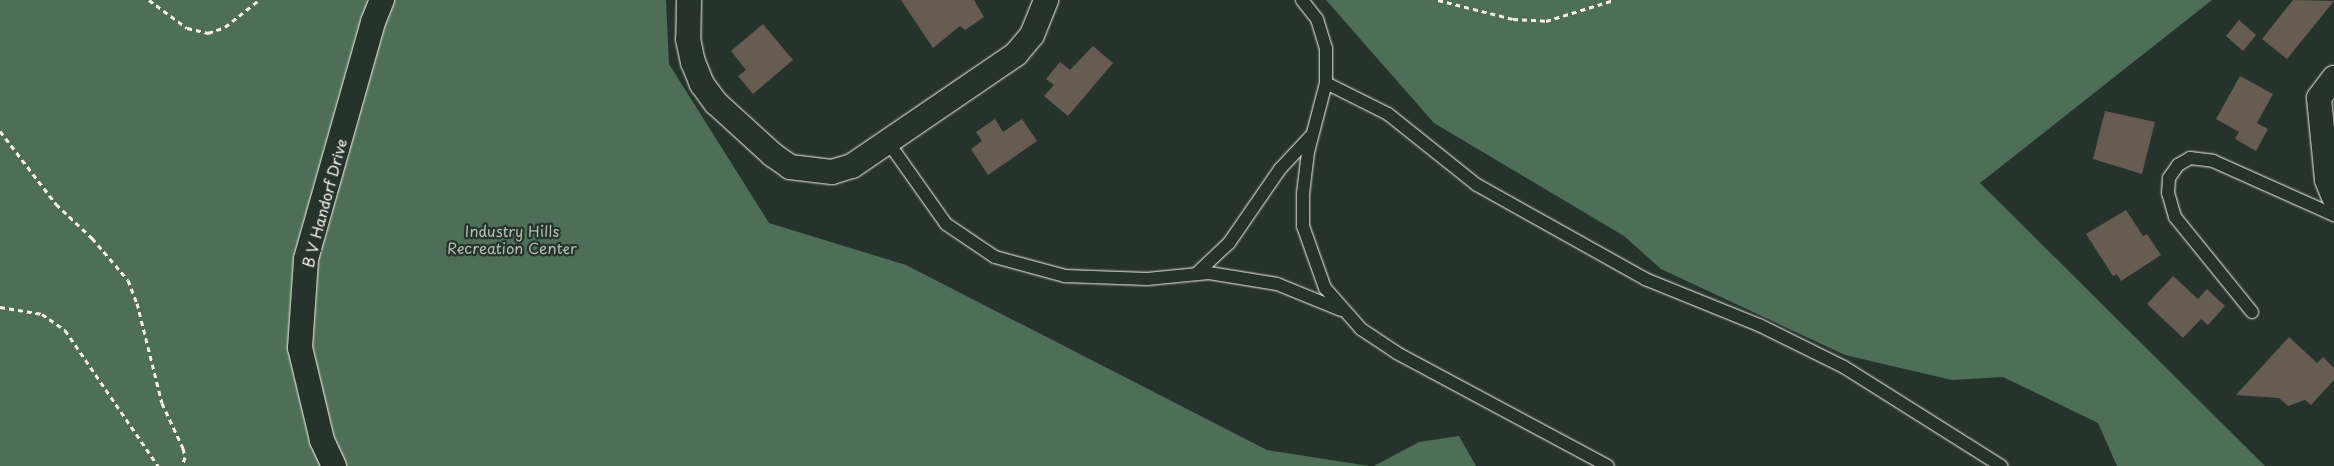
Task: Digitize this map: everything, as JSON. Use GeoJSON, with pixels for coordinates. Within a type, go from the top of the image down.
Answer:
{"type":"FeatureCollection","features":[{"type":"Feature","properties":{"kind":"street","name":"B V Handorf Drive"},"geometry":{"type":"LineString","coordinates":[[334,466],[322,440],[300,348],[306,259],[373,22],[382,0]]}},
{"type":"Feature","properties":{"kind":"street"},"geometry":{"type":"LineString","coordinates":[[689,0],[688,39],[702,84],[716,103],[773,155],[790,167],[832,172],[852,166],[1016,54],[1032,35],[1046,0]]}},
{"type":"Feature","properties":{"kind":"street"},"geometry":{"type":"LineString","coordinates":[[2334,78],[2319,98],[2327,180],[2334,197]]}},
{"type":"Feature","properties":{"kind":"lane"},"geometry":{"type":"LineString","coordinates":[[1302,0],[1317,20],[1326,48],[1326,83],[1312,135],[1303,194],[1303,226],[1324,288],[1361,329],[1397,353],[1608,466]]}},
{"type":"Feature","properties":{"kind":"lane"},"geometry":{"type":"LineString","coordinates":[[1326,83],[1388,114],[1486,190],[1645,279],[1759,325],[1844,367],[2001,466]]}},
{"type":"Feature","properties":{"kind":"lane"},"geometry":{"type":"LineString","coordinates":[[1196,274],[1229,244],[1280,169],[1312,135]]}},
{"type":"Feature","properties":{"kind":"lane"},"geometry":{"type":"LineString","coordinates":[[888,142],[946,224],[995,257],[1065,276],[1147,279],[1209,273],[1277,284],[1342,310]]}},
{"type":"Feature","properties":{"kind":"lane"},"geometry":{"type":"LineString","coordinates":[[2252,312],[2175,217],[2168,193],[2169,178],[2178,165],[2190,158],[2213,161],[2334,214]]}},
{"type":"Feature","properties":{"kind":"path"},"geometry":{"type":"LineString","coordinates":[[149,0],[187,28],[208,33],[225,27],[259,0]]}},
{"type":"Feature","properties":{"kind":"path"},"geometry":{"type":"LineString","coordinates":[[1438,0],[1513,19],[1546,21],[1614,0]]}},
{"type":"Feature","properties":{"kind":"path"},"geometry":{"type":"LineString","coordinates":[[0,131],[56,204],[98,245],[128,280],[137,303],[162,403],[183,448],[185,457],[182,466]]}},
{"type":"Feature","properties":{"kind":"path"},"geometry":{"type":"LineString","coordinates":[[0,307],[42,314],[65,330],[158,466]]}},
{"type":"Feature","properties":{"kind":"green space","name":"Industry Hills Recreation Center"},"geometry":{"type":"Polygon","coordinates":[[[0,0],[666,0],[669,64],[769,223],[906,265],[1267,450],[1369,466],[0,466],[0,0]]]}},
{"type":"Feature","properties":{"kind":"green space"},"geometry":{"type":"Polygon","coordinates":[[[1326,0],[2212,0],[1980,183],[2265,466],[2117,466],[2098,423],[2003,377],[1952,380],[1845,355],[1661,269],[1624,236],[1434,123],[1326,0]]]}},
{"type":"Feature","properties":{"kind":"green space"},"geometry":{"type":"Polygon","coordinates":[[[1459,436],[1476,466],[1374,466],[1419,442],[1459,436]]]}},
{"type":"Feature","properties":{"kind":"building"},"geometry":{"type":"Polygon","coordinates":[[[901,0],[974,0],[984,17],[965,30],[960,26],[933,48],[901,0]]]}},
{"type":"Feature","properties":{"kind":"building"},"geometry":{"type":"Polygon","coordinates":[[[2293,0],[2334,1],[2287,59],[2262,39],[2293,0]]]}},
{"type":"Feature","properties":{"kind":"building"},"geometry":{"type":"Polygon","coordinates":[[[2239,20],[2256,35],[2243,51],[2226,36],[2239,20]]]}},
{"type":"Feature","properties":{"kind":"building"},"geometry":{"type":"Polygon","coordinates":[[[763,24],[793,60],[753,94],[738,76],[746,70],[731,51],[763,24]]]}},
{"type":"Feature","properties":{"kind":"building"},"geometry":{"type":"Polygon","coordinates":[[[1093,46],[1113,63],[1068,116],[1044,96],[1054,85],[1046,79],[1060,62],[1070,70],[1093,46]]]}},
{"type":"Feature","properties":{"kind":"building"},"geometry":{"type":"Polygon","coordinates":[[[2240,76],[2273,94],[2257,123],[2268,129],[2256,151],[2235,139],[2239,132],[2216,119],[2240,76]]]}},
{"type":"Feature","properties":{"kind":"building"},"geometry":{"type":"Polygon","coordinates":[[[2105,111],[2155,122],[2142,174],[2093,159],[2105,111]]]}},
{"type":"Feature","properties":{"kind":"building"},"geometry":{"type":"Polygon","coordinates":[[[995,119],[1003,132],[1022,119],[1037,141],[988,175],[971,149],[982,141],[976,132],[995,119]]]}},
{"type":"Feature","properties":{"kind":"building"},"geometry":{"type":"Polygon","coordinates":[[[2126,210],[2143,236],[2147,234],[2161,255],[2121,281],[2117,274],[2113,276],[2086,234],[2126,210]]]}},
{"type":"Feature","properties":{"kind":"building"},"geometry":{"type":"Polygon","coordinates":[[[2173,276],[2198,299],[2207,289],[2225,306],[2208,325],[2201,319],[2183,338],[2147,304],[2173,276]]]}},
{"type":"Feature","properties":{"kind":"building"},"geometry":{"type":"Polygon","coordinates":[[[2289,337],[2317,363],[2323,357],[2334,368],[2334,380],[2311,405],[2305,400],[2288,406],[2279,398],[2236,395],[2289,337]]]}}]}
